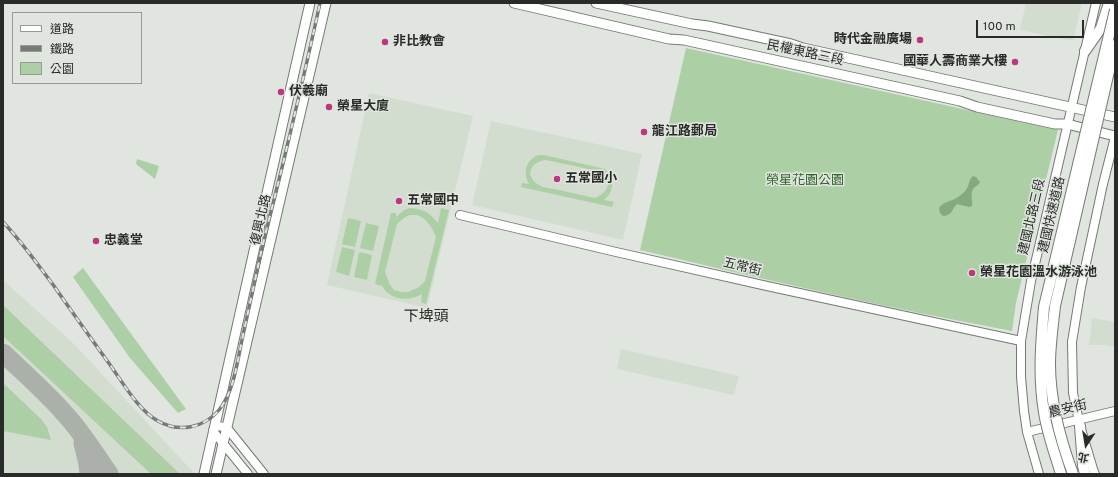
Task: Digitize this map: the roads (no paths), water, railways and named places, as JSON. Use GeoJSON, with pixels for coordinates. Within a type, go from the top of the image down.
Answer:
{"type":"FeatureCollection","features":[{"type":"Feature","properties":{"kind":"highway"},"geometry":{"type":"LineString","coordinates":[[1085,51],[1101,28],[1109,3]]}},
{"type":"Feature","properties":{"kind":"highway","name":"建國快速道路"},"geometry":{"type":"LineString","coordinates":[[1061,474],[1044,411],[1040,343],[1044,307],[1115,10]]}},
{"type":"Feature","properties":{"kind":"highway","name":"建國快速道路"},"geometry":{"type":"LineString","coordinates":[[1073,474],[1066,456],[1052,398],[1050,364],[1052,333],[1055,306],[1115,45]]}},
{"type":"Feature","properties":{"kind":"highway"},"geometry":{"type":"LineString","coordinates":[[1080,423],[1083,466],[1085,474]]}},
{"type":"Feature","properties":{"kind":"main road","name":"復興北路"},"geometry":{"type":"LineString","coordinates":[[204,474],[310,3]]}},
{"type":"Feature","properties":{"kind":"main road","name":"復興北路"},"geometry":{"type":"LineString","coordinates":[[216,474],[326,3]]}},
{"type":"Feature","properties":{"kind":"main road","name":"民權東路三段"},"geometry":{"type":"LineString","coordinates":[[514,3],[669,39],[684,40],[960,101],[977,107],[1055,124],[1067,124],[1115,136]]}},
{"type":"Feature","properties":{"kind":"main road","name":"民權東路三段"},"geometry":{"type":"LineString","coordinates":[[596,3],[760,37],[803,48],[1115,117]]}},
{"type":"Feature","properties":{"kind":"street","name":"建國北路三段"},"geometry":{"type":"LineString","coordinates":[[1039,474],[1027,432],[1024,411],[1021,377],[1021,341],[1031,281],[1096,3]]}},
{"type":"Feature","properties":{"kind":"street"},"geometry":{"type":"LineString","coordinates":[[1095,474],[1073,393],[1072,342],[1081,287],[1115,136]]}},
{"type":"Feature","properties":{"kind":"street","name":"五常街"},"geometry":{"type":"LineString","coordinates":[[460,216],[758,284],[1021,341]]}},
{"type":"Feature","properties":{"kind":"street","name":"農安街"},"geometry":{"type":"LineString","coordinates":[[1027,432],[1080,423],[1115,411]]}},
{"type":"Feature","properties":{"kind":"street"},"geometry":{"type":"LineString","coordinates":[[214,428],[227,428],[264,474]]}},
{"type":"Feature","properties":{"kind":"street"},"geometry":{"type":"LineString","coordinates":[[214,428],[223,443],[248,474]]}},
{"type":"Feature","properties":{"kind":"railway"},"geometry":{"type":"LineString","coordinates":[[3,222],[54,286],[130,394],[150,416],[166,425],[183,428],[199,425],[206,421],[219,410],[232,386],[260,256],[320,3]]}},
{"type":"Feature","properties":{"kind":"place","name":"時代金融廣場"},"geometry":{"type":"Point","coordinates":[920,40]}},
{"type":"Feature","properties":{"kind":"place","name":"非比教會"},"geometry":{"type":"Point","coordinates":[385,42]}},
{"type":"Feature","properties":{"kind":"place","name":"國華人壽商業大樓"},"geometry":{"type":"Point","coordinates":[1015,62]}},
{"type":"Feature","properties":{"kind":"place","name":"伏羲廟"},"geometry":{"type":"Point","coordinates":[281,92]}},
{"type":"Feature","properties":{"kind":"place","name":"榮星大廈"},"geometry":{"type":"Point","coordinates":[329,107]}},
{"type":"Feature","properties":{"kind":"place","name":"龍江路郵局"},"geometry":{"type":"Point","coordinates":[644,132]}},
{"type":"Feature","properties":{"kind":"place","name":"五常國小"},"geometry":{"type":"Point","coordinates":[557,179]}},
{"type":"Feature","properties":{"kind":"place","name":"五常國中"},"geometry":{"type":"Point","coordinates":[399,201]}},
{"type":"Feature","properties":{"kind":"place","name":"忠義堂"},"geometry":{"type":"Point","coordinates":[96,241]}},
{"type":"Feature","properties":{"kind":"place","name":"榮星花園溫水游泳池"},"geometry":{"type":"Point","coordinates":[972,273]}},
{"type":"Feature","properties":{"kind":"district","name":"下埤頭"},"geometry":{"type":"Point","coordinates":[426,318]}},
{"type":"Feature","properties":{"kind":"park label","name":"榮星花園公園"},"geometry":{"type":"Point","coordinates":[805,181]}}]}
